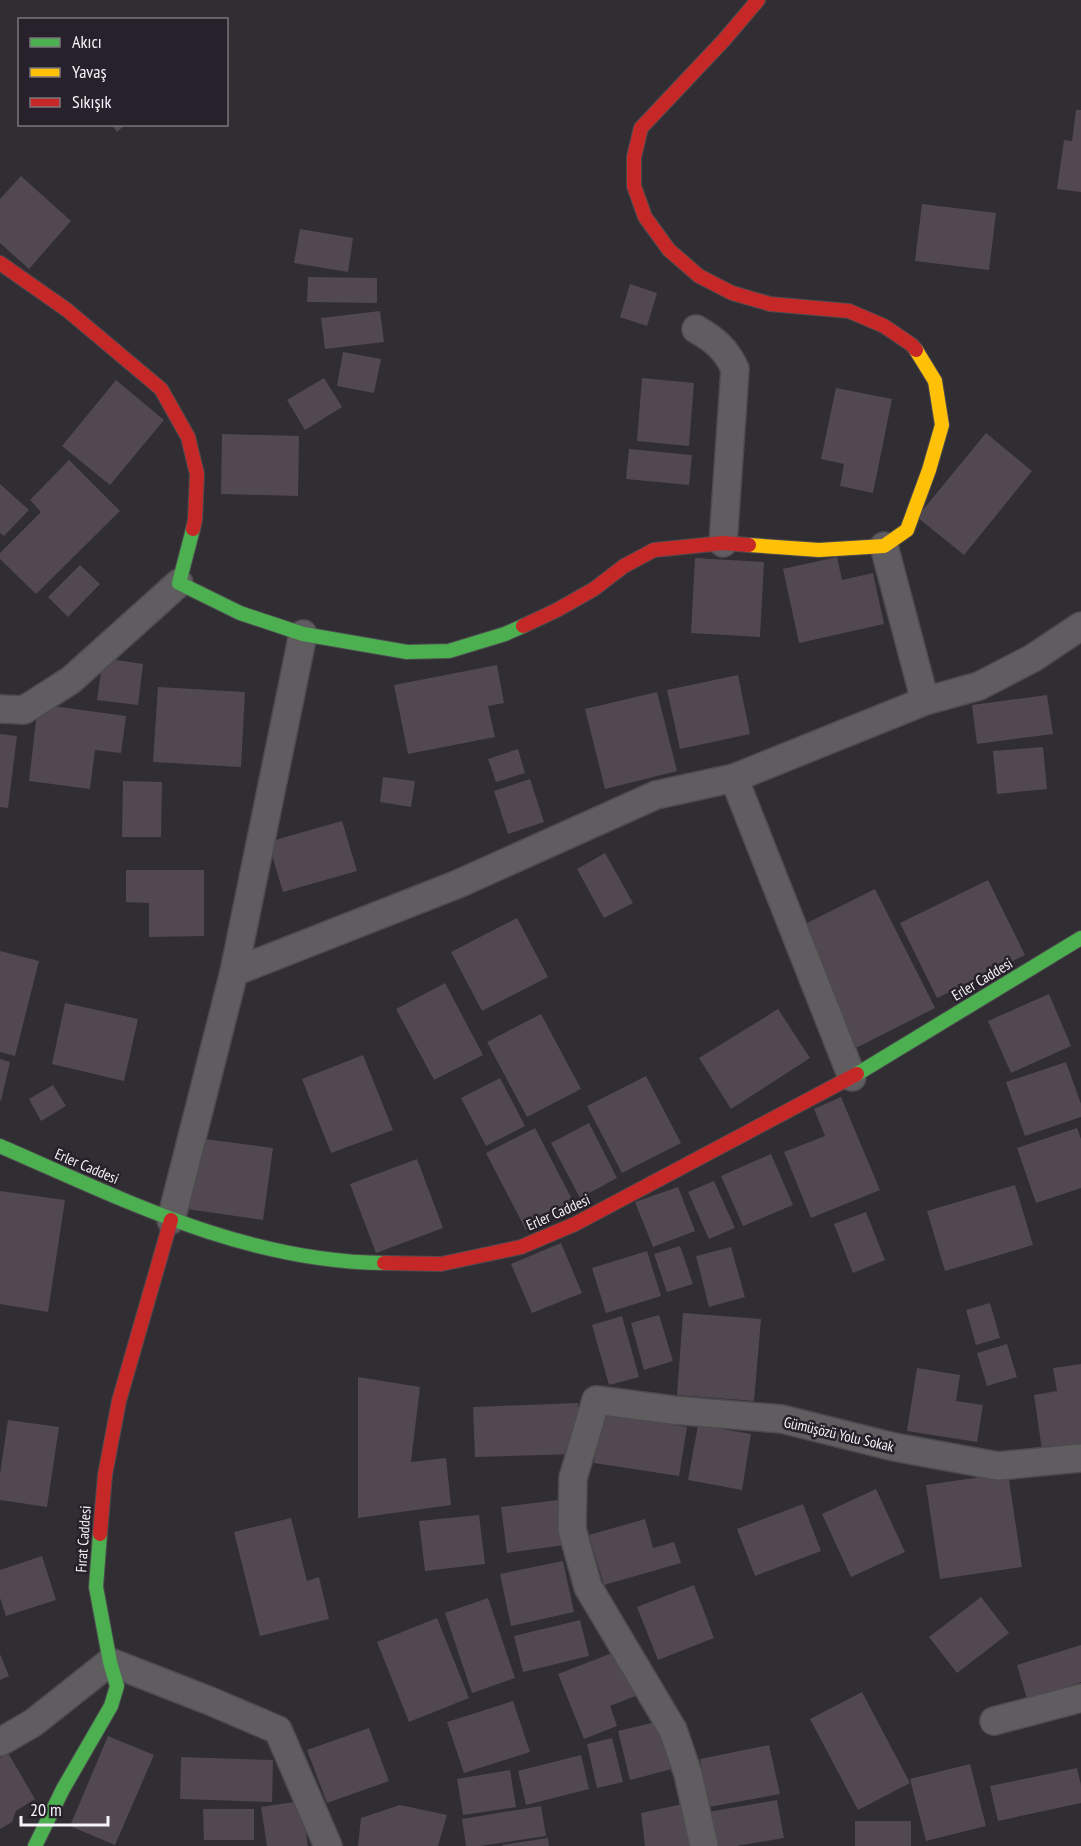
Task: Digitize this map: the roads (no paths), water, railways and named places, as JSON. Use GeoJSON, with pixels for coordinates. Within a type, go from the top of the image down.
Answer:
{"type":"FeatureCollection","features":[{"type":"Feature","properties":{"kind":"street"},"geometry":{"type":"LineString","coordinates":[[179,583],[240,613],[303,634],[407,652],[448,651],[505,634],[557,610],[594,589],[624,566],[654,550],[723,543],[819,550],[884,546],[907,530],[929,470],[942,424],[935,381],[912,345],[884,326],[849,311],[770,304],[732,293],[699,276],[669,250],[645,217],[634,186],[634,157],[641,128],[724,40],[758,0]]}},
{"type":"Feature","properties":{"kind":"street"},"geometry":{"type":"LineString","coordinates":[[0,263],[67,310],[161,389],[188,437],[196,474],[195,520],[179,583],[71,680],[24,710],[0,709]]}},
{"type":"Feature","properties":{"kind":"street"},"geometry":{"type":"LineString","coordinates":[[696,329],[717,341],[728,353],[735,369],[723,543]]}},
{"type":"Feature","properties":{"kind":"street"},"geometry":{"type":"LineString","coordinates":[[884,546],[925,701]]}},
{"type":"Feature","properties":{"kind":"street"},"geometry":{"type":"LineString","coordinates":[[234,972],[458,884],[656,795],[734,778],[925,701],[979,687],[1033,658],[1081,626]]}},
{"type":"Feature","properties":{"kind":"street"},"geometry":{"type":"LineString","coordinates":[[171,1220],[234,972],[303,634]]}},
{"type":"Feature","properties":{"kind":"street"},"geometry":{"type":"LineString","coordinates":[[734,778],[852,1077]]}},
{"type":"Feature","properties":{"kind":"street","name":"Erler Caddesi"},"geometry":{"type":"LineString","coordinates":[[0,1146],[171,1220],[255,1247],[347,1263],[441,1264],[521,1247],[575,1224],[852,1077],[1081,938]]}},
{"type":"Feature","properties":{"kind":"street","name":"Fırat Caddesi"},"geometry":{"type":"LineString","coordinates":[[35,1846],[63,1789],[111,1706],[117,1686],[110,1662],[96,1587],[105,1475],[119,1401],[171,1220]]}},
{"type":"Feature","properties":{"kind":"street","name":"Gümüşözü Yolu Sokak"},"geometry":{"type":"LineString","coordinates":[[704,1846],[688,1774],[673,1730],[588,1587],[572,1529],[573,1478],[596,1400],[673,1410],[782,1419],[894,1448],[998,1466],[1081,1458]]}},
{"type":"Feature","properties":{"kind":"street"},"geometry":{"type":"LineString","coordinates":[[0,1742],[33,1722],[110,1662],[279,1730],[328,1846]]}},
{"type":"Feature","properties":{"kind":"street"},"geometry":{"type":"LineString","coordinates":[[994,1721],[1081,1698]]}}]}
